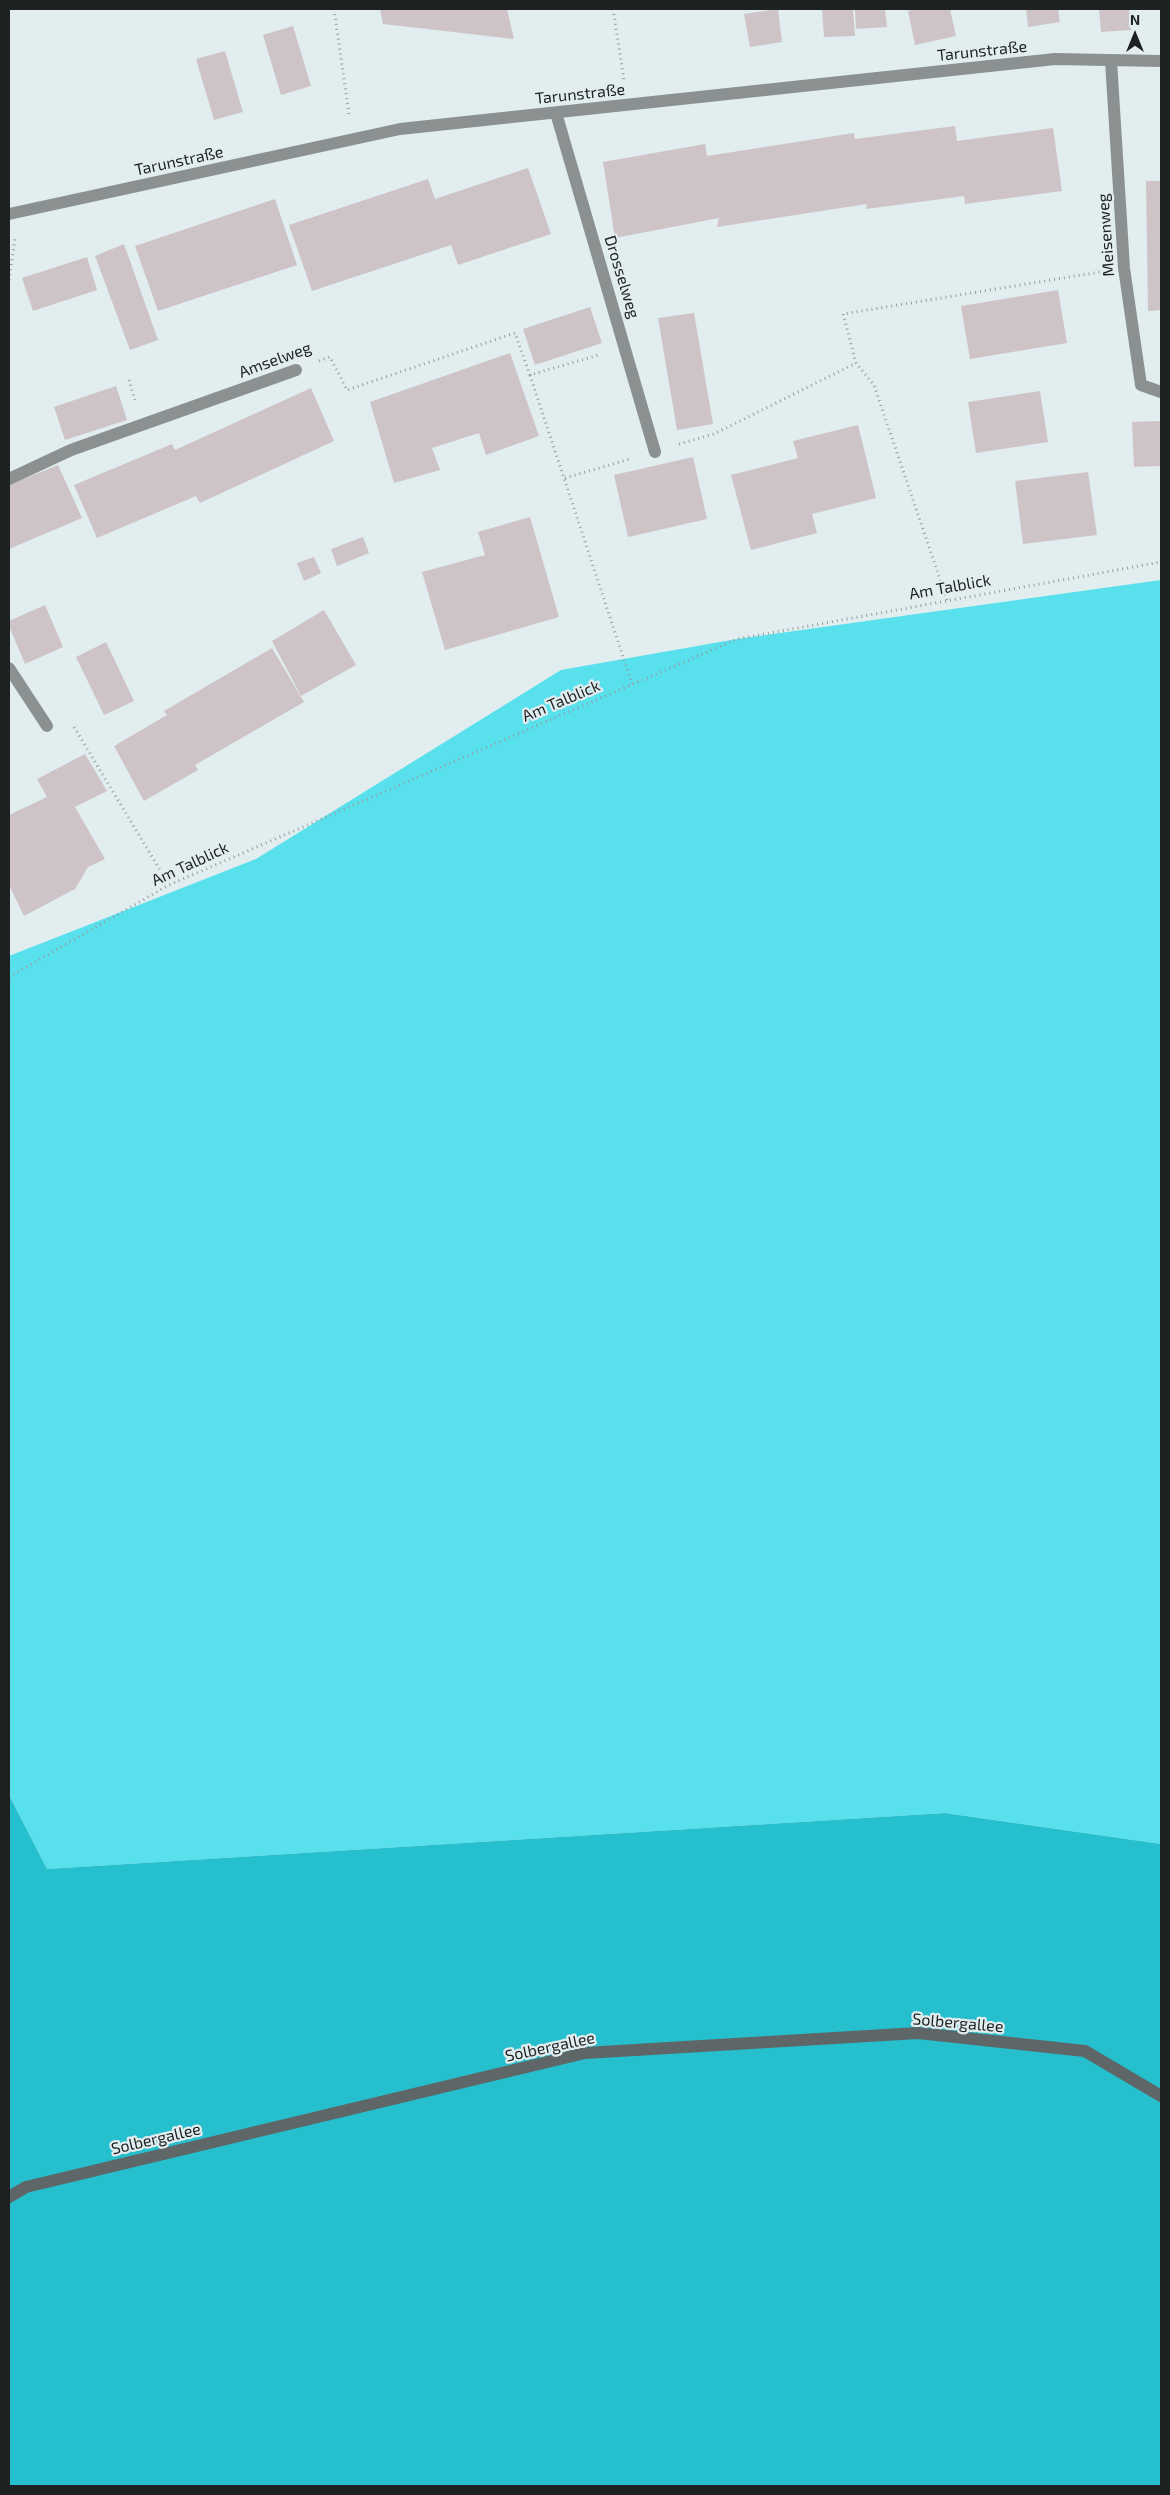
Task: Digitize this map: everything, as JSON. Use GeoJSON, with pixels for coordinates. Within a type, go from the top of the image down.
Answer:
{"type":"FeatureCollection","features":[{"type":"Feature","properties":{"kind":"street","name":"Tarunstraße"},"geometry":{"type":"LineString","coordinates":[[13,214],[400,129],[1055,59],[1161,61]]}},
{"type":"Feature","properties":{"kind":"street","name":"Meisenweg"},"geometry":{"type":"LineString","coordinates":[[1111,61],[1124,268],[1141,385],[1161,392]]}},
{"type":"Feature","properties":{"kind":"street","name":"Drosselweg"},"geometry":{"type":"LineString","coordinates":[[556,112],[626,347],[655,452]]}},
{"type":"Feature","properties":{"kind":"street","name":"Amselweg"},"geometry":{"type":"LineString","coordinates":[[9,478],[70,450],[296,370]]}},
{"type":"Feature","properties":{"kind":"street"},"geometry":{"type":"LineString","coordinates":[[9,668],[47,726]]}},
{"type":"Feature","properties":{"kind":"street","name":"Solbergallee"},"geometry":{"type":"LineString","coordinates":[[9,2197],[26,2187],[585,2053],[918,2033],[1085,2052],[1161,2096]]}},
{"type":"Feature","properties":{"kind":"path"},"geometry":{"type":"LineString","coordinates":[[334,9],[353,139]]}},
{"type":"Feature","properties":{"kind":"path"},"geometry":{"type":"LineString","coordinates":[[613,9],[628,105]]}},
{"type":"Feature","properties":{"kind":"path"},"geometry":{"type":"LineString","coordinates":[[9,280],[14,260],[13,214]]}},
{"type":"Feature","properties":{"kind":"path"},"geometry":{"type":"LineString","coordinates":[[947,600],[874,385],[856,363],[843,314],[1124,268]]}},
{"type":"Feature","properties":{"kind":"path","name":"Amselweg"},"geometry":{"type":"LineString","coordinates":[[296,370],[330,357],[347,390],[515,333],[530,375]]}},
{"type":"Feature","properties":{"kind":"path"},"geometry":{"type":"LineString","coordinates":[[626,347],[530,375],[632,684]]}},
{"type":"Feature","properties":{"kind":"path"},"geometry":{"type":"LineString","coordinates":[[565,478],[714,434],[856,363]]}},
{"type":"Feature","properties":{"kind":"path","name":"Am Talblick"},"geometry":{"type":"LineString","coordinates":[[9,977],[169,885],[737,638],[1161,562]]}},
{"type":"Feature","properties":{"kind":"path"},"geometry":{"type":"LineString","coordinates":[[47,726],[68,717],[169,885]]}},
{"type":"Feature","properties":{"kind":"shaded area"},"geometry":{"type":"Polygon","coordinates":[[[1161,580],[1161,1844],[945,1813],[47,1869],[9,1795],[9,956],[256,859],[561,670],[737,639],[1161,580]]]}},
{"type":"Feature","properties":{"kind":"shaded area"},"geometry":{"type":"Polygon","coordinates":[[[9,1795],[47,1869],[945,1813],[1161,1844],[1161,2486],[9,2486],[9,1795]]]}},
{"type":"Feature","properties":{"kind":"building"},"geometry":{"type":"Polygon","coordinates":[[[380,9],[507,9],[514,39],[383,24],[380,9]]]}},
{"type":"Feature","properties":{"kind":"building"},"geometry":{"type":"Polygon","coordinates":[[[778,9],[782,42],[750,47],[744,14],[778,9]]]}},
{"type":"Feature","properties":{"kind":"building"},"geometry":{"type":"Polygon","coordinates":[[[822,9],[853,9],[855,36],[824,37],[822,9]]]}},
{"type":"Feature","properties":{"kind":"building"},"geometry":{"type":"Polygon","coordinates":[[[855,9],[885,9],[887,27],[856,29],[855,9]]]}},
{"type":"Feature","properties":{"kind":"building"},"geometry":{"type":"Polygon","coordinates":[[[916,9],[950,9],[956,36],[915,45],[908,11],[916,9]]]}},
{"type":"Feature","properties":{"kind":"building"},"geometry":{"type":"Polygon","coordinates":[[[1026,9],[1058,9],[1060,22],[1028,27],[1026,9]]]}},
{"type":"Feature","properties":{"kind":"building"},"geometry":{"type":"Polygon","coordinates":[[[1099,9],[1129,9],[1131,30],[1101,32],[1099,9]]]}},
{"type":"Feature","properties":{"kind":"building"},"geometry":{"type":"Polygon","coordinates":[[[293,26],[311,86],[281,95],[263,35],[293,26]]]}},
{"type":"Feature","properties":{"kind":"building"},"geometry":{"type":"Polygon","coordinates":[[[225,51],[243,112],[214,120],[196,59],[225,51]]]}},
{"type":"Feature","properties":{"kind":"building"},"geometry":{"type":"Polygon","coordinates":[[[955,126],[957,141],[1053,128],[1062,191],[965,204],[964,196],[866,209],[867,204],[717,227],[719,218],[615,238],[603,162],[705,144],[707,156],[854,133],[855,139],[955,126]]]}},
{"type":"Feature","properties":{"kind":"building"},"geometry":{"type":"Polygon","coordinates":[[[528,168],[551,234],[458,265],[451,245],[312,291],[289,225],[428,179],[435,199],[528,168]]]}},
{"type":"Feature","properties":{"kind":"building"},"geometry":{"type":"Polygon","coordinates":[[[1146,181],[1161,181],[1161,310],[1148,311],[1146,181]]]}},
{"type":"Feature","properties":{"kind":"building"},"geometry":{"type":"Polygon","coordinates":[[[275,199],[297,265],[158,311],[135,246],[275,199]]]}},
{"type":"Feature","properties":{"kind":"building"},"geometry":{"type":"Polygon","coordinates":[[[124,244],[158,340],[130,350],[95,256],[124,244]]]}},
{"type":"Feature","properties":{"kind":"building"},"geometry":{"type":"Polygon","coordinates":[[[87,257],[97,290],[33,311],[22,278],[87,257]]]}},
{"type":"Feature","properties":{"kind":"building"},"geometry":{"type":"Polygon","coordinates":[[[1058,290],[1067,343],[970,359],[961,306],[1058,290]]]}},
{"type":"Feature","properties":{"kind":"building"},"geometry":{"type":"Polygon","coordinates":[[[590,307],[602,343],[535,365],[523,329],[590,307]]]}},
{"type":"Feature","properties":{"kind":"building"},"geometry":{"type":"Polygon","coordinates":[[[694,313],[713,424],[677,430],[658,318],[694,313]]]}},
{"type":"Feature","properties":{"kind":"building"},"geometry":{"type":"Polygon","coordinates":[[[510,353],[539,436],[486,455],[479,433],[432,448],[440,470],[394,483],[370,402],[510,353]]]}},
{"type":"Feature","properties":{"kind":"building"},"geometry":{"type":"Polygon","coordinates":[[[116,386],[127,420],[65,440],[54,407],[116,386]]]}},
{"type":"Feature","properties":{"kind":"building"},"geometry":{"type":"Polygon","coordinates":[[[311,388],[334,441],[200,503],[196,496],[97,538],[74,485],[172,444],[175,450],[311,388]]]}},
{"type":"Feature","properties":{"kind":"building"},"geometry":{"type":"Polygon","coordinates":[[[1040,391],[1048,442],[976,453],[968,402],[1040,391]]]}},
{"type":"Feature","properties":{"kind":"building"},"geometry":{"type":"Polygon","coordinates":[[[1161,421],[1161,466],[1134,467],[1132,422],[1161,421]]]}},
{"type":"Feature","properties":{"kind":"building"},"geometry":{"type":"Polygon","coordinates":[[[858,425],[876,498],[812,514],[817,533],[751,550],[731,475],[798,458],[793,441],[858,425]]]}},
{"type":"Feature","properties":{"kind":"building"},"geometry":{"type":"Polygon","coordinates":[[[693,457],[707,519],[628,537],[614,475],[693,457]]]}},
{"type":"Feature","properties":{"kind":"building"},"geometry":{"type":"Polygon","coordinates":[[[58,465],[82,518],[9,549],[9,485],[58,465]]]}},
{"type":"Feature","properties":{"kind":"building"},"geometry":{"type":"Polygon","coordinates":[[[1088,472],[1097,535],[1023,544],[1015,481],[1088,472]]]}},
{"type":"Feature","properties":{"kind":"building"},"geometry":{"type":"Polygon","coordinates":[[[530,517],[559,617],[445,650],[422,572],[485,555],[478,532],[530,517]]]}},
{"type":"Feature","properties":{"kind":"building"},"geometry":{"type":"Polygon","coordinates":[[[363,537],[369,553],[337,566],[331,549],[363,537]]]}},
{"type":"Feature","properties":{"kind":"building"},"geometry":{"type":"Polygon","coordinates":[[[314,557],[321,573],[304,581],[297,563],[314,557]]]}},
{"type":"Feature","properties":{"kind":"building"},"geometry":{"type":"Polygon","coordinates":[[[45,605],[63,647],[25,664],[9,626],[9,621],[45,605]]]}},
{"type":"Feature","properties":{"kind":"building"},"geometry":{"type":"Polygon","coordinates":[[[324,610],[356,665],[301,696],[272,641],[324,610]]]}},
{"type":"Feature","properties":{"kind":"building"},"geometry":{"type":"Polygon","coordinates":[[[106,642],[134,701],[104,715],[76,657],[106,642]]]}},
{"type":"Feature","properties":{"kind":"building"},"geometry":{"type":"Polygon","coordinates":[[[272,648],[304,702],[195,765],[198,770],[144,801],[114,746],[167,715],[164,711],[272,648]]]}},
{"type":"Feature","properties":{"kind":"building"},"geometry":{"type":"Polygon","coordinates":[[[85,754],[107,791],[75,807],[105,859],[88,867],[75,889],[24,916],[9,885],[9,815],[47,797],[37,779],[85,754]]]}}]}
